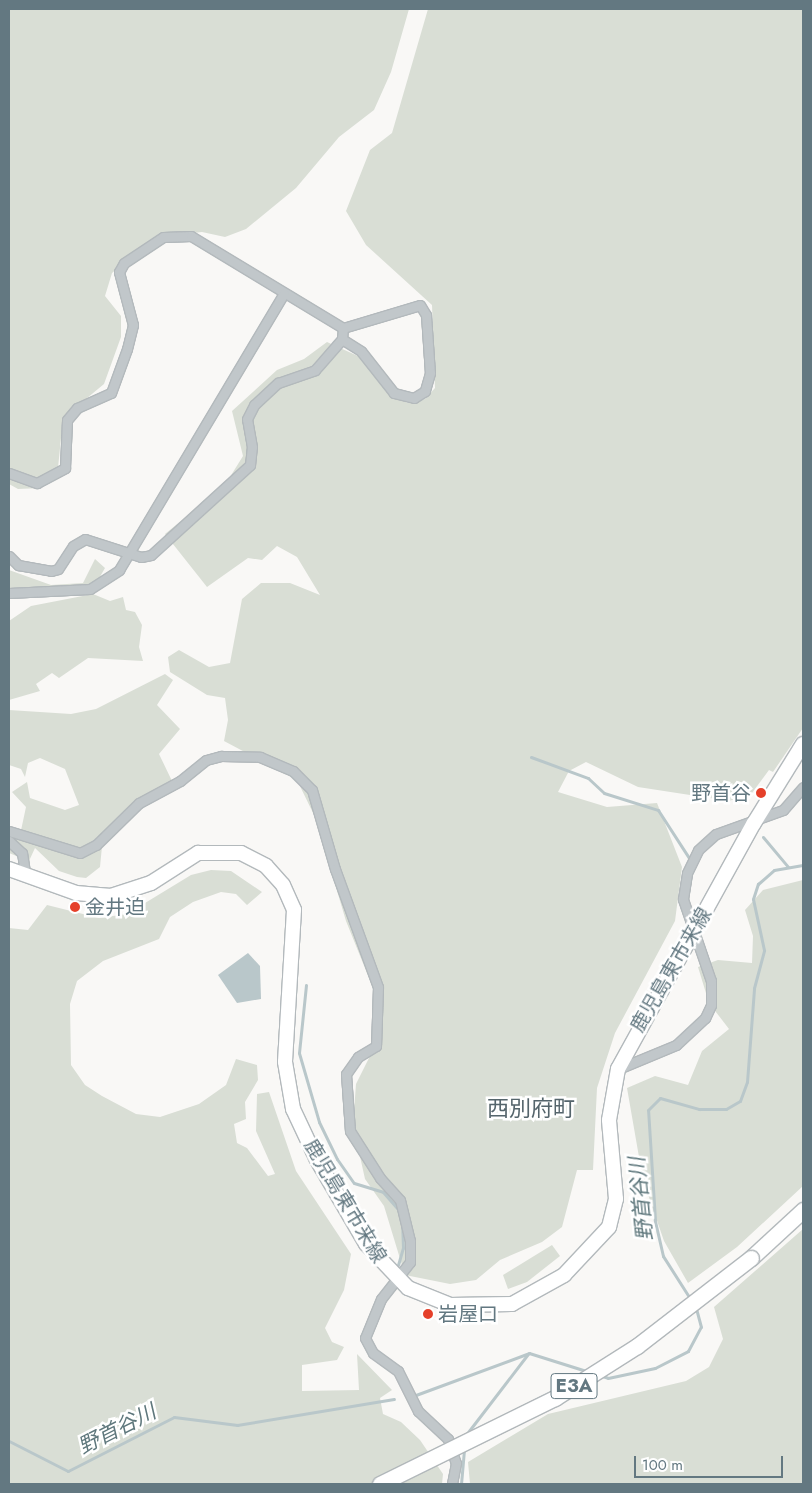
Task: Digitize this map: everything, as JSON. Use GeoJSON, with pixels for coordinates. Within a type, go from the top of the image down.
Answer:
{"type":"FeatureCollection","features":[{"type":"Feature","properties":{"kind":"highway","name":"E3A"},"geometry":{"type":"LineString","coordinates":[[380,1484],[555,1398],[637,1346],[751,1258],[803,1210]]}},
{"type":"Feature","properties":{"kind":"main road","name":"鹿児島東市来線"},"geometry":{"type":"LineString","coordinates":[[9,870],[25,872],[76,894],[111,896],[151,883],[198,853],[224,850],[256,859],[276,874],[290,896],[295,924],[284,1036],[293,1109],[356,1227],[398,1281],[450,1305],[489,1307],[532,1296],[582,1258],[608,1227],[615,1208],[609,1120],[618,1069],[692,932],[754,823],[803,744]]}},
{"type":"Feature","properties":{"kind":"street"},"geometry":{"type":"LineString","coordinates":[[9,473],[37,483],[65,468],[71,414],[111,393],[127,349],[133,324],[119,272],[156,241],[179,234],[191,236],[343,328],[420,305],[426,315],[430,381],[426,391],[414,398],[394,393],[361,351],[342,339]]}},
{"type":"Feature","properties":{"kind":"street"},"geometry":{"type":"LineString","coordinates":[[9,593],[90,589],[119,570],[284,293]]}},
{"type":"Feature","properties":{"kind":"street"},"geometry":{"type":"LineString","coordinates":[[9,556],[18,565],[51,571],[58,569],[73,546],[85,539],[130,554],[151,555],[244,471],[252,460],[247,419],[250,409],[278,383],[315,370],[342,339],[343,328]]}},
{"type":"Feature","properties":{"kind":"street"},"geometry":{"type":"LineString","coordinates":[[9,831],[80,852],[96,845],[139,803],[180,781],[206,760],[221,756],[260,757],[275,762],[312,790],[335,868],[378,987],[376,1046],[352,1063],[345,1094],[350,1131],[405,1209],[410,1262],[398,1281],[381,1299],[365,1338],[367,1345],[398,1371],[418,1411],[448,1439],[456,1463],[452,1484]]}},
{"type":"Feature","properties":{"kind":"street"},"geometry":{"type":"LineString","coordinates":[[618,1069],[676,1045],[705,1018],[713,993],[683,899],[687,873],[698,850],[716,834],[754,823],[783,810],[803,787]]}},
{"type":"Feature","properties":{"kind":"street"},"geometry":{"type":"LineString","coordinates":[[9,842],[22,853],[25,872]]}},
{"type":"Feature","properties":{"kind":"shaded area"},"geometry":{"type":"Polygon","coordinates":[[[9,9],[409,9],[391,72],[374,110],[339,137],[296,188],[246,229],[225,237],[202,232],[176,235],[144,246],[112,273],[105,296],[121,316],[121,337],[104,384],[63,418],[58,468],[41,488],[18,489],[9,484],[9,9]]]}},
{"type":"Feature","properties":{"kind":"shaded area"},"geometry":{"type":"Polygon","coordinates":[[[428,9],[803,9],[803,728],[773,772],[769,770],[752,793],[729,801],[638,787],[586,762],[569,771],[558,792],[607,807],[657,803],[682,867],[675,921],[615,1033],[597,1088],[593,1170],[577,1170],[562,1227],[542,1242],[500,1260],[476,1280],[450,1284],[405,1275],[384,1206],[365,1179],[353,1125],[356,1084],[370,1056],[381,1008],[346,921],[315,817],[297,780],[224,741],[228,720],[225,698],[207,695],[170,672],[168,657],[179,650],[209,667],[230,663],[242,599],[261,583],[290,583],[320,595],[297,557],[277,546],[262,560],[248,558],[207,587],[165,534],[225,485],[243,456],[232,411],[277,370],[304,359],[327,342],[360,357],[390,395],[408,403],[425,399],[435,388],[432,305],[366,245],[346,211],[370,150],[392,133],[428,9]]]}},
{"type":"Feature","properties":{"kind":"shaded area"},"geometry":{"type":"Polygon","coordinates":[[[95,559],[105,568],[94,587],[48,597],[9,595],[9,570],[51,585],[83,583],[95,559]]]}},
{"type":"Feature","properties":{"kind":"shaded area"},"geometry":{"type":"Polygon","coordinates":[[[93,594],[110,601],[123,597],[126,610],[135,612],[142,625],[139,647],[143,661],[88,658],[59,678],[52,673],[36,684],[40,691],[9,700],[9,621],[31,606],[93,594]]]}},
{"type":"Feature","properties":{"kind":"shaded area"},"geometry":{"type":"Polygon","coordinates":[[[165,674],[173,680],[157,705],[180,729],[159,754],[172,781],[103,836],[100,867],[86,878],[77,877],[59,871],[35,848],[29,861],[9,853],[9,832],[20,835],[26,807],[12,792],[27,782],[30,798],[65,810],[79,805],[65,769],[40,758],[28,763],[25,777],[21,769],[9,765],[9,710],[71,714],[96,709],[165,674]]]}},
{"type":"Feature","properties":{"kind":"shaded area"},"geometry":{"type":"Polygon","coordinates":[[[211,870],[231,871],[262,892],[247,905],[236,894],[221,892],[193,902],[170,917],[159,939],[103,961],[77,981],[70,1004],[71,1065],[85,1085],[102,1096],[136,1114],[160,1117],[199,1104],[226,1085],[236,1059],[257,1065],[258,1080],[245,1102],[246,1119],[234,1124],[237,1143],[247,1148],[268,1176],[275,1174],[256,1131],[257,1094],[269,1092],[296,1171],[351,1254],[344,1290],[325,1328],[332,1342],[344,1347],[337,1360],[302,1365],[302,1391],[359,1390],[357,1354],[392,1390],[380,1398],[383,1414],[401,1422],[420,1440],[443,1474],[442,1484],[9,1484],[9,928],[28,930],[47,905],[99,918],[127,914],[191,875],[211,870]]]}},
{"type":"Feature","properties":{"kind":"shaded area"},"geometry":{"type":"Polygon","coordinates":[[[803,880],[803,1186],[737,1247],[688,1283],[664,1241],[643,1180],[627,1088],[655,1076],[688,1085],[702,1051],[729,1029],[709,1003],[698,967],[718,960],[752,963],[753,936],[745,910],[763,890],[803,880]]]}},
{"type":"Feature","properties":{"kind":"shaded area"},"geometry":{"type":"Polygon","coordinates":[[[248,953],[260,966],[261,999],[237,1003],[218,975],[248,953]]]}},
{"type":"Feature","properties":{"kind":"shaded area"},"geometry":{"type":"Polygon","coordinates":[[[803,1229],[803,1484],[470,1484],[468,1462],[548,1414],[686,1381],[709,1367],[723,1339],[714,1307],[803,1229]]]}},
{"type":"Feature","properties":{"kind":"shaded area"},"geometry":{"type":"Polygon","coordinates":[[[552,1245],[560,1256],[527,1282],[508,1289],[503,1275],[552,1245]]]}},
{"type":"Feature","properties":{"kind":"waterway"},"geometry":{"type":"LineString","coordinates":[[531,757],[588,778],[604,793],[658,810],[689,858]]}},
{"type":"Feature","properties":{"kind":"waterway"},"geometry":{"type":"LineString","coordinates":[[763,837],[788,867]]}},
{"type":"Feature","properties":{"kind":"waterway","name":"野首谷川"},"geometry":{"type":"LineString","coordinates":[[691,1300],[663,1256],[655,1220],[648,1110],[660,1098],[699,1109],[726,1109],[740,1101],[747,1082],[754,988],[764,950],[753,899],[758,884],[774,870],[803,865]]}},
{"type":"Feature","properties":{"kind":"waterway"},"geometry":{"type":"LineString","coordinates":[[306,985],[299,1053],[319,1122],[337,1159],[354,1183],[383,1192],[398,1209]]}},
{"type":"Feature","properties":{"kind":"waterway"},"geometry":{"type":"LineString","coordinates":[[398,1265],[403,1248],[402,1224]]}},
{"type":"Feature","properties":{"kind":"waterway","name":"野首谷川"},"geometry":{"type":"LineString","coordinates":[[599,1375],[608,1378],[655,1368],[688,1351],[701,1327],[696,1308]]}},
{"type":"Feature","properties":{"kind":"waterway","name":"野首谷川"},"geometry":{"type":"LineString","coordinates":[[413,1396],[529,1353],[586,1371]]}},
{"type":"Feature","properties":{"kind":"waterway"},"geometry":{"type":"LineString","coordinates":[[465,1436],[528,1354]]}},
{"type":"Feature","properties":{"kind":"waterway","name":"野首谷川"},"geometry":{"type":"LineString","coordinates":[[9,1441],[68,1471],[174,1417],[237,1425],[394,1399]]}},
{"type":"Feature","properties":{"kind":"waterway"},"geometry":{"type":"LineString","coordinates":[[461,1484],[464,1447]]}},
{"type":"Feature","properties":{"kind":"place","name":"野首谷"},"geometry":{"type":"Point","coordinates":[761,793]}},
{"type":"Feature","properties":{"kind":"place","name":"金井迫"},"geometry":{"type":"Point","coordinates":[75,907]}},
{"type":"Feature","properties":{"kind":"place","name":"岩屋口"},"geometry":{"type":"Point","coordinates":[428,1314]}},
{"type":"Feature","properties":{"kind":"district","name":"西別府町"},"geometry":{"type":"Point","coordinates":[531,1109]}}]}
